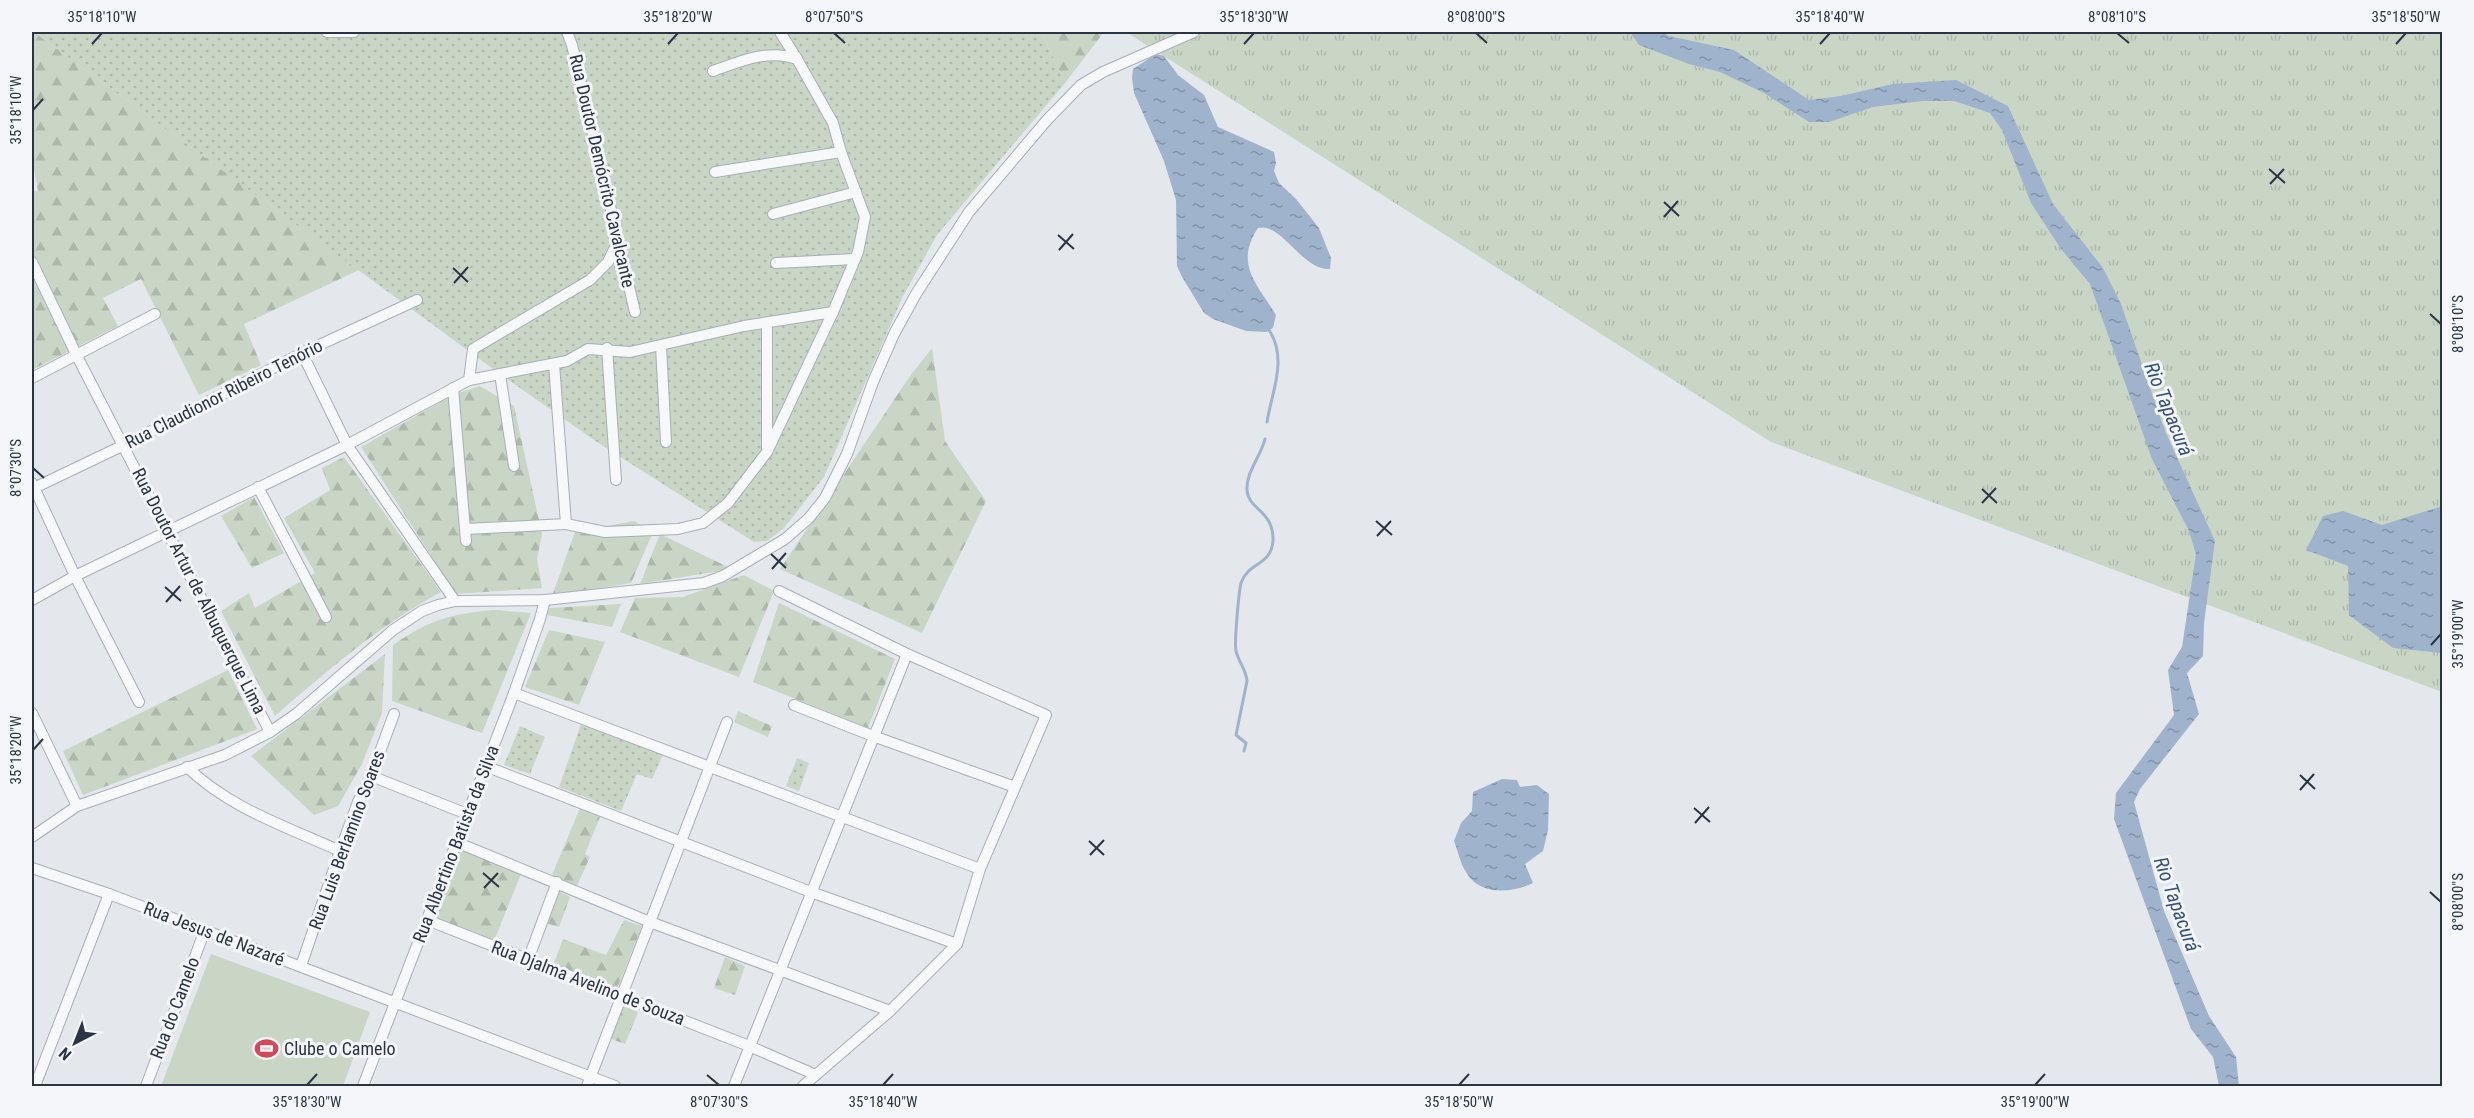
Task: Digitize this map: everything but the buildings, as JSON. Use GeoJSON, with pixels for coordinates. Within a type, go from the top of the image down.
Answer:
{"type":"FeatureCollection","features":[{"type":"Feature","properties":{"kind":"street"},"geometry":{"type":"LineString","coordinates":[[327,32],[354,32]]}},
{"type":"Feature","properties":{"kind":"street","name":"Rua Doutor Demócrito Cavalcante"},"geometry":{"type":"LineString","coordinates":[[567,32],[635,312]]}},
{"type":"Feature","properties":{"kind":"street"},"geometry":{"type":"LineString","coordinates":[[466,530],[566,524],[604,532],[678,529],[703,523],[728,503],[767,452],[833,312],[855,259],[865,217],[833,123],[780,32]]}},
{"type":"Feature","properties":{"kind":"street"},"geometry":{"type":"LineString","coordinates":[[32,837],[77,806],[225,755],[270,732],[296,714],[393,630],[422,611],[455,601],[545,600],[704,583],[723,576],[785,538],[809,518],[835,481],[894,334],[915,294],[969,212],[1047,120],[1081,85],[1103,72],[1194,32]]}},
{"type":"Feature","properties":{"kind":"street"},"geometry":{"type":"LineString","coordinates":[[713,71],[764,55],[782,54],[797,59]]}},
{"type":"Feature","properties":{"kind":"street"},"geometry":{"type":"LineString","coordinates":[[715,172],[841,152]]}},
{"type":"Feature","properties":{"kind":"street"},"geometry":{"type":"LineString","coordinates":[[773,214],[856,192]]}},
{"type":"Feature","properties":{"kind":"street"},"geometry":{"type":"LineString","coordinates":[[469,380],[473,348],[590,280],[608,262],[618,241]]}},
{"type":"Feature","properties":{"kind":"street"},"geometry":{"type":"LineString","coordinates":[[776,263],[855,259]]}},
{"type":"Feature","properties":{"kind":"street","name":"Rua Doutor Artur de Albuquerque Lima"},"geometry":{"type":"LineString","coordinates":[[32,262],[77,356],[270,732]]}},
{"type":"Feature","properties":{"kind":"street","name":"Rua Claudionor Ribeiro Tenório"},"geometry":{"type":"LineString","coordinates":[[32,486],[124,445],[302,353],[417,300]]}},
{"type":"Feature","properties":{"kind":"street"},"geometry":{"type":"LineString","coordinates":[[32,600],[75,576],[347,445],[469,380],[567,361],[588,349],[607,348],[630,352],[767,323],[833,312]]}},
{"type":"Feature","properties":{"kind":"street"},"geometry":{"type":"LineString","coordinates":[[32,378],[155,314]]}},
{"type":"Feature","properties":{"kind":"street"},"geometry":{"type":"LineString","coordinates":[[767,323],[767,452]]}},
{"type":"Feature","properties":{"kind":"street"},"geometry":{"type":"LineString","coordinates":[[661,346],[666,442]]}},
{"type":"Feature","properties":{"kind":"street"},"geometry":{"type":"LineString","coordinates":[[607,348],[616,480]]}},
{"type":"Feature","properties":{"kind":"street"},"geometry":{"type":"LineString","coordinates":[[302,353],[347,445],[455,601]]}},
{"type":"Feature","properties":{"kind":"street"},"geometry":{"type":"LineString","coordinates":[[554,364],[566,524]]}},
{"type":"Feature","properties":{"kind":"street"},"geometry":{"type":"LineString","coordinates":[[500,374],[514,466]]}},
{"type":"Feature","properties":{"kind":"street"},"geometry":{"type":"LineString","coordinates":[[453,388],[466,542]]}},
{"type":"Feature","properties":{"kind":"street"},"geometry":{"type":"LineString","coordinates":[[32,486],[139,702]]}},
{"type":"Feature","properties":{"kind":"street"},"geometry":{"type":"LineString","coordinates":[[258,487],[326,617]]}},
{"type":"Feature","properties":{"kind":"street"},"geometry":{"type":"LineString","coordinates":[[779,591],[907,654],[1046,715],[980,869],[957,944],[890,1011],[803,1086]]}},
{"type":"Feature","properties":{"kind":"street","name":"Rua Albertino Batista da Silva"},"geometry":{"type":"LineString","coordinates":[[363,1086],[514,693],[545,600]]}},
{"type":"Feature","properties":{"kind":"street"},"geometry":{"type":"LineString","coordinates":[[734,1086],[907,654]]}},
{"type":"Feature","properties":{"kind":"street"},"geometry":{"type":"LineString","coordinates":[[514,693],[980,869]]}},
{"type":"Feature","properties":{"kind":"street"},"geometry":{"type":"LineString","coordinates":[[794,705],[1015,787]]}},
{"type":"Feature","properties":{"kind":"street"},"geometry":{"type":"LineString","coordinates":[[32,713],[77,806]]}},
{"type":"Feature","properties":{"kind":"street","name":"Rua Luis Berlamino Soares"},"geometry":{"type":"LineString","coordinates":[[301,966],[358,802],[371,776],[394,714]]}},
{"type":"Feature","properties":{"kind":"street"},"geometry":{"type":"LineString","coordinates":[[589,1082],[727,722]]}},
{"type":"Feature","properties":{"kind":"street"},"geometry":{"type":"LineString","coordinates":[[485,766],[811,892],[957,944]]}},
{"type":"Feature","properties":{"kind":"street"},"geometry":{"type":"LineString","coordinates":[[187,767],[219,794],[245,809],[340,851]]}},
{"type":"Feature","properties":{"kind":"street"},"geometry":{"type":"LineString","coordinates":[[371,776],[467,814]]}},
{"type":"Feature","properties":{"kind":"street"},"geometry":{"type":"LineString","coordinates":[[456,842],[650,922],[890,1011]]}},
{"type":"Feature","properties":{"kind":"street","name":"Rua Jesus de Nazaré"},"geometry":{"type":"LineString","coordinates":[[32,868],[109,894],[396,1002],[589,1082],[615,1086]]}},
{"type":"Feature","properties":{"kind":"street"},"geometry":{"type":"LineString","coordinates":[[528,960],[557,882]]}},
{"type":"Feature","properties":{"kind":"street"},"geometry":{"type":"LineString","coordinates":[[35,1086],[109,894]]}},
{"type":"Feature","properties":{"kind":"street","name":"Rua Djalma Avelino de Souza"},"geometry":{"type":"LineString","coordinates":[[427,920],[816,1074]]}},
{"type":"Feature","properties":{"kind":"street","name":"Rua do Camelo"},"geometry":{"type":"LineString","coordinates":[[146,1086],[205,930]]}},
{"type":"Feature","properties":{"kind":"green space"},"geometry":{"type":"Polygon","coordinates":[[[32,32],[359,270],[244,324],[261,365],[199,395],[141,279],[103,298],[118,326],[34,369],[32,365],[32,191],[38,191],[32,158],[32,32]]]}},
{"type":"Feature","properties":{"kind":"green space"},"geometry":{"type":"Polygon","coordinates":[[[34,32],[1041,32],[1065,83],[937,235],[903,296],[824,477],[784,528],[767,541],[754,542],[597,442],[500,374],[34,32]]]}},
{"type":"Feature","properties":{"kind":"green space"},"geometry":{"type":"Polygon","coordinates":[[[1041,32],[1104,32],[1065,83],[1041,32]]]}},
{"type":"Feature","properties":{"kind":"green space"},"geometry":{"type":"Polygon","coordinates":[[[1126,32],[2442,32],[2442,692],[1771,442],[1126,32]]]}},
{"type":"Feature","properties":{"kind":"green space"},"geometry":{"type":"Polygon","coordinates":[[[932,348],[945,441],[986,501],[922,633],[780,569],[910,376],[932,348]]]}},
{"type":"Feature","properties":{"kind":"green space"},"geometry":{"type":"Polygon","coordinates":[[[480,386],[514,406],[542,534],[537,559],[542,588],[456,594],[361,447],[455,394],[480,386]]]}},
{"type":"Feature","properties":{"kind":"green space"},"geometry":{"type":"Polygon","coordinates":[[[344,457],[441,592],[375,634],[275,716],[221,611],[249,593],[255,608],[315,573],[284,518],[330,490],[322,468],[344,457]]]}},
{"type":"Feature","properties":{"kind":"green space"},"geometry":{"type":"Polygon","coordinates":[[[254,497],[284,553],[252,568],[221,516],[254,497]]]}},
{"type":"Feature","properties":{"kind":"green space"},"geometry":{"type":"Polygon","coordinates":[[[634,521],[653,532],[631,583],[552,596],[575,532],[634,521]]]}},
{"type":"Feature","properties":{"kind":"green space"},"geometry":{"type":"Polygon","coordinates":[[[660,534],[732,569],[640,584],[660,534]]]}},
{"type":"Feature","properties":{"kind":"green space"},"geometry":{"type":"Polygon","coordinates":[[[744,575],[774,591],[739,677],[620,632],[635,598],[683,597],[744,575]]]}},
{"type":"Feature","properties":{"kind":"green space"},"geometry":{"type":"Polygon","coordinates":[[[779,603],[895,659],[868,728],[753,682],[779,603]]]}},
{"type":"Feature","properties":{"kind":"green space"},"geometry":{"type":"Polygon","coordinates":[[[621,604],[612,627],[547,615],[549,608],[621,604]]]}},
{"type":"Feature","properties":{"kind":"green space"},"geometry":{"type":"Polygon","coordinates":[[[493,610],[531,613],[482,733],[392,701],[393,645],[440,620],[493,610]]]}},
{"type":"Feature","properties":{"kind":"green space"},"geometry":{"type":"Polygon","coordinates":[[[549,630],[605,642],[579,705],[525,687],[549,630]]]}},
{"type":"Feature","properties":{"kind":"green space"},"geometry":{"type":"Polygon","coordinates":[[[385,654],[382,713],[362,764],[338,806],[314,815],[251,756],[385,654]]]}},
{"type":"Feature","properties":{"kind":"green space"},"geometry":{"type":"Polygon","coordinates":[[[228,670],[257,729],[83,795],[63,751],[228,670]]]}},
{"type":"Feature","properties":{"kind":"green space"},"geometry":{"type":"Polygon","coordinates":[[[738,711],[772,726],[768,737],[734,722],[738,711]]]}},
{"type":"Feature","properties":{"kind":"green space"},"geometry":{"type":"Polygon","coordinates":[[[581,724],[663,755],[652,779],[637,774],[621,811],[559,787],[581,724]]]}},
{"type":"Feature","properties":{"kind":"green space"},"geometry":{"type":"Polygon","coordinates":[[[520,726],[545,737],[530,774],[504,765],[520,726]]]}},
{"type":"Feature","properties":{"kind":"green space"},"geometry":{"type":"Polygon","coordinates":[[[797,758],[809,763],[799,791],[786,786],[797,758]]]}},
{"type":"Feature","properties":{"kind":"green space"},"geometry":{"type":"Polygon","coordinates":[[[580,808],[600,817],[585,854],[590,857],[577,886],[552,875],[580,808]]]}},
{"type":"Feature","properties":{"kind":"green space"},"geometry":{"type":"Polygon","coordinates":[[[459,847],[521,874],[494,941],[432,917],[459,847]]]}},
{"type":"Feature","properties":{"kind":"green space"},"geometry":{"type":"Polygon","coordinates":[[[558,891],[570,897],[559,927],[546,923],[558,891]]]}},
{"type":"Feature","properties":{"kind":"green space"},"geometry":{"type":"Polygon","coordinates":[[[624,920],[642,926],[617,989],[554,963],[563,939],[606,955],[624,920]]]}},
{"type":"Feature","properties":{"kind":"green space","name":"Clube o Camelo"},"geometry":{"type":"Polygon","coordinates":[[[211,954],[370,1012],[343,1086],[161,1086],[211,954]]]}},
{"type":"Feature","properties":{"kind":"green space"},"geometry":{"type":"Polygon","coordinates":[[[725,957],[745,966],[735,995],[714,988],[725,957]]]}},
{"type":"Feature","properties":{"kind":"green space"},"geometry":{"type":"Polygon","coordinates":[[[623,1006],[638,1012],[625,1044],[611,1039],[623,1006]]]}},
{"type":"Feature","properties":{"kind":"water"},"geometry":{"type":"Polygon","coordinates":[[[1630,32],[1662,32],[1669,36],[1734,50],[1809,100],[1841,96],[1893,84],[1956,80],[2008,106],[2053,204],[2103,268],[2121,304],[2165,431],[2215,541],[2204,623],[2203,656],[2187,673],[2199,714],[2140,789],[2134,802],[2164,911],[2209,1016],[2236,1057],[2239,1086],[2219,1086],[2213,1057],[2191,1029],[2114,819],[2116,793],[2174,715],[2168,670],[2182,647],[2196,554],[2189,531],[2152,459],[2090,284],[2061,249],[2031,203],[2002,130],[1990,113],[1954,101],[1923,101],[1873,107],[1829,122],[1809,122],[1764,93],[1720,72],[1689,64],[1639,45],[1630,32]]]}},
{"type":"Feature","properties":{"kind":"water"},"geometry":{"type":"Polygon","coordinates":[[[1156,54],[1164,56],[1178,75],[1204,95],[1218,127],[1274,152],[1276,163],[1274,171],[1279,183],[1296,199],[1319,228],[1331,258],[1330,269],[1320,268],[1310,263],[1275,232],[1267,228],[1258,228],[1251,241],[1248,263],[1256,283],[1276,315],[1273,328],[1266,332],[1246,331],[1213,319],[1204,313],[1177,266],[1176,200],[1164,161],[1134,93],[1132,78],[1133,69],[1156,54]]]}},
{"type":"Feature","properties":{"kind":"water"},"geometry":{"type":"Polygon","coordinates":[[[2442,506],[2442,653],[2393,648],[2349,615],[2348,566],[2306,550],[2323,516],[2343,511],[2382,525],[2442,506]]]}},
{"type":"Feature","properties":{"kind":"water"},"geometry":{"type":"Polygon","coordinates":[[[1502,779],[1517,780],[1520,787],[1537,785],[1549,794],[1548,830],[1543,851],[1525,864],[1533,883],[1516,889],[1496,890],[1487,889],[1472,880],[1462,865],[1454,841],[1461,823],[1472,811],[1473,792],[1502,779]]]}},
{"type":"Feature","properties":{"kind":"waterway"},"geometry":{"type":"LineString","coordinates":[[1267,422],[1278,364],[1275,341],[1269,330]]}},
{"type":"Feature","properties":{"kind":"waterway"},"geometry":{"type":"LineString","coordinates":[[1244,751],[1246,743],[1236,735],[1247,681],[1236,651],[1236,628],[1241,583],[1244,576],[1268,555],[1273,541],[1270,523],[1248,497],[1247,490],[1251,470],[1265,439]]}},
{"type":"Feature","properties":{"kind":"place","name":"Clube o Camelo"},"geometry":{"type":"Point","coordinates":[266,1049]}},
{"type":"Feature","properties":{"kind":"water label","name":"Rio Tapacurá"},"geometry":{"type":"Point","coordinates":[2169,409]}},
{"type":"Feature","properties":{"kind":"water label","name":"Rio Tapacurá"},"geometry":{"type":"Point","coordinates":[2177,904]}}]}
